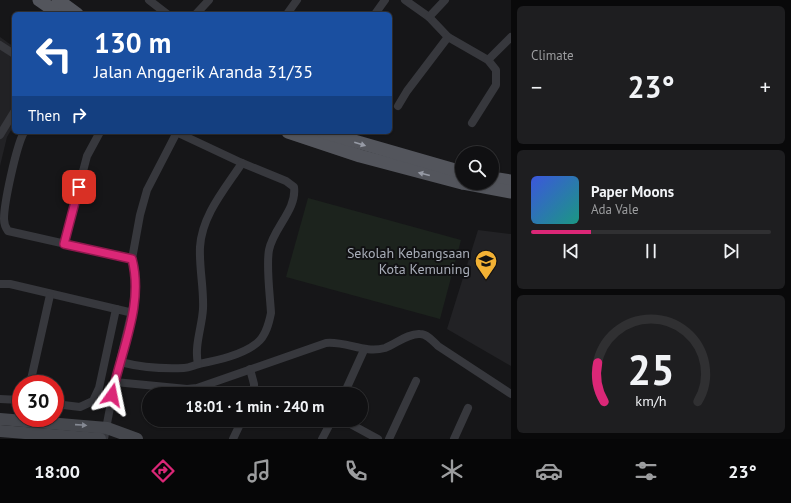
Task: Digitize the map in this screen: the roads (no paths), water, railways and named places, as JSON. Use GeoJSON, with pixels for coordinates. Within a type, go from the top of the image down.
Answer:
{"type":"FeatureCollection","features":[{"type":"Feature","properties":{"kind":"main road"},"geometry":{"type":"LineString","coordinates":[[39,0],[57,12]]}},
{"type":"Feature","properties":{"kind":"main road"},"geometry":{"type":"LineString","coordinates":[[58,0],[74,12]]}},
{"type":"Feature","properties":{"kind":"main road"},"geometry":{"type":"LineString","coordinates":[[294,134],[360,156],[455,181]]}},
{"type":"Feature","properties":{"kind":"main road"},"geometry":{"type":"LineString","coordinates":[[330,134],[455,170]]}},
{"type":"Feature","properties":{"kind":"main road"},"geometry":{"type":"LineString","coordinates":[[499,179],[511,181]]}},
{"type":"Feature","properties":{"kind":"main road"},"geometry":{"type":"LineString","coordinates":[[499,190],[511,192]]}},
{"type":"Feature","properties":{"kind":"main road"},"geometry":{"type":"LineString","coordinates":[[0,419],[106,433],[137,439]]}},
{"type":"Feature","properties":{"kind":"main road"},"geometry":{"type":"LineString","coordinates":[[6,434],[100,439]]}},
{"type":"Feature","properties":{"kind":"street"},"geometry":{"type":"LineString","coordinates":[[149,0],[164,12]]}},
{"type":"Feature","properties":{"kind":"street"},"geometry":{"type":"LineString","coordinates":[[198,12],[210,0]]}},
{"type":"Feature","properties":{"kind":"street"},"geometry":{"type":"LineString","coordinates":[[288,12],[297,0]]}},
{"type":"Feature","properties":{"kind":"street"},"geometry":{"type":"LineString","coordinates":[[376,12],[385,0]]}},
{"type":"Feature","properties":{"kind":"street"},"geometry":{"type":"LineString","coordinates":[[405,0],[429,17],[448,37],[488,60],[496,70],[496,85],[472,123]]}},
{"type":"Feature","properties":{"kind":"street"},"geometry":{"type":"LineString","coordinates":[[429,17],[445,0]]}},
{"type":"Feature","properties":{"kind":"street"},"geometry":{"type":"LineString","coordinates":[[398,106],[407,91],[448,37]]}},
{"type":"Feature","properties":{"kind":"street"},"geometry":{"type":"LineString","coordinates":[[488,60],[511,37]]}},
{"type":"Feature","properties":{"kind":"street"},"geometry":{"type":"LineString","coordinates":[[0,45],[12,53]]}},
{"type":"Feature","properties":{"kind":"street"},"geometry":{"type":"LineString","coordinates":[[0,135],[12,115]]}},
{"type":"Feature","properties":{"kind":"street"},"geometry":{"type":"LineString","coordinates":[[23,134],[17,148],[4,219],[5,226],[8,231],[132,259]]}},
{"type":"Feature","properties":{"kind":"street"},"geometry":{"type":"LineString","coordinates":[[64,244],[87,156],[99,134]]}},
{"type":"Feature","properties":{"kind":"street"},"geometry":{"type":"LineString","coordinates":[[106,433],[115,382],[132,314],[136,282],[132,259],[140,215],[147,190],[175,134]]}},
{"type":"Feature","properties":{"kind":"street"},"geometry":{"type":"LineString","coordinates":[[120,362],[186,368],[214,361],[249,348],[258,343],[263,337],[270,312],[269,250],[294,198],[294,187],[291,183],[242,163],[180,134]]}},
{"type":"Feature","properties":{"kind":"street"},"geometry":{"type":"LineString","coordinates":[[198,364],[196,356],[203,310],[200,247],[202,235],[212,207],[242,163]]}},
{"type":"Feature","properties":{"kind":"street"},"geometry":{"type":"LineString","coordinates":[[0,284],[10,284],[132,314]]}},
{"type":"Feature","properties":{"kind":"street"},"geometry":{"type":"LineString","coordinates":[[32,375],[50,295]]}},
{"type":"Feature","properties":{"kind":"street"},"geometry":{"type":"LineString","coordinates":[[64,405],[80,407],[94,401],[99,388],[116,309]]}},
{"type":"Feature","properties":{"kind":"street"},"geometry":{"type":"LineString","coordinates":[[115,382],[187,389],[214,382],[326,343],[342,343],[364,350],[385,348],[416,334],[424,335],[511,394]]}},
{"type":"Feature","properties":{"kind":"street"},"geometry":{"type":"LineString","coordinates":[[347,387],[364,350]]}},
{"type":"Feature","properties":{"kind":"street"},"geometry":{"type":"LineString","coordinates":[[250,369],[254,387]]}},
{"type":"Feature","properties":{"kind":"street"},"geometry":{"type":"LineString","coordinates":[[389,439],[416,381]]}},
{"type":"Feature","properties":{"kind":"street"},"geometry":{"type":"LineString","coordinates":[[0,399],[12,400]]}},
{"type":"Feature","properties":{"kind":"street"},"geometry":{"type":"LineString","coordinates":[[454,439],[468,408]]}},
{"type":"Feature","properties":{"kind":"street"},"geometry":{"type":"LineString","coordinates":[[233,439],[239,427]]}},
{"type":"Feature","properties":{"kind":"street"},"geometry":{"type":"LineString","coordinates":[[322,439],[328,427]]}},
{"type":"Feature","properties":{"kind":"street"},"geometry":{"type":"LineString","coordinates":[[356,427],[378,439]]}},
{"type":"Feature","properties":{"kind":"place","name":"Sekolah Kebangsaan Kota Kemuning"},"geometry":{"type":"Point","coordinates":[486,280]}}]}
